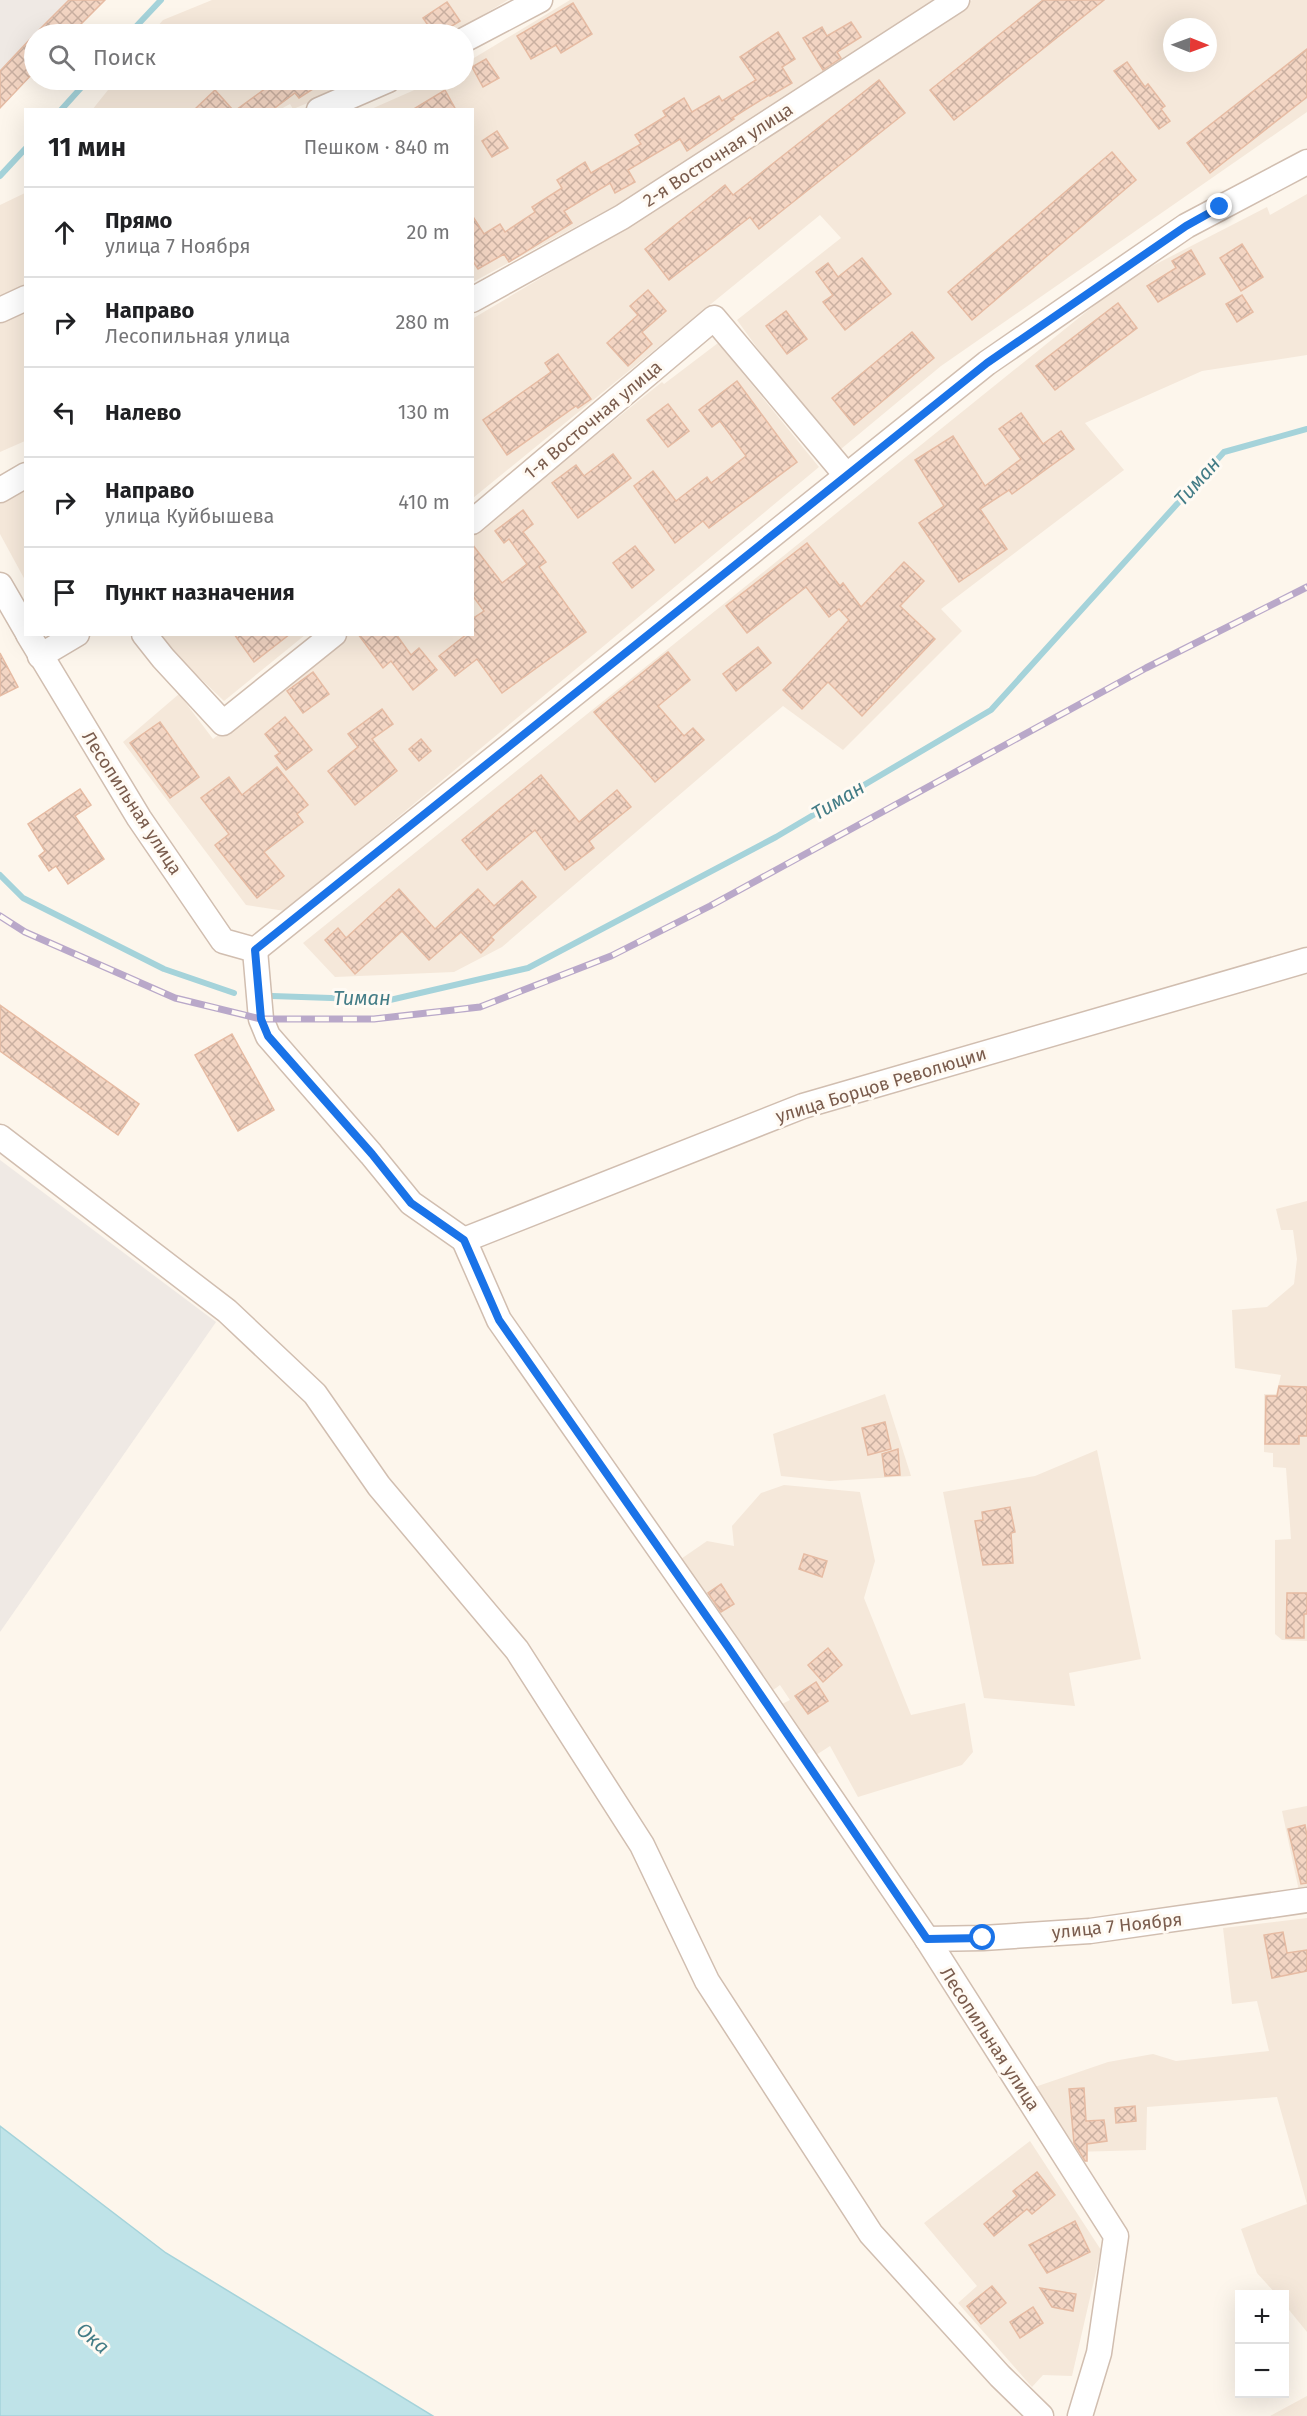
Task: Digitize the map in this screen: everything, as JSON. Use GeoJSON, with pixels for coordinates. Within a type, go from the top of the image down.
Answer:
{"type":"FeatureCollection","features":[{"type":"Feature","properties":{"kind":"street"},"geometry":{"type":"LineString","coordinates":[[474,35],[540,0]]}},
{"type":"Feature","properties":{"kind":"street","name":"2-я Восточная улица"},"geometry":{"type":"LineString","coordinates":[[474,299],[622,217],[957,0]]}},
{"type":"Feature","properties":{"kind":"street"},"geometry":{"type":"LineString","coordinates":[[324,108],[365,90]]}},
{"type":"Feature","properties":{"kind":"street"},"geometry":{"type":"LineString","coordinates":[[464,1240],[411,1203],[372,1154],[268,1036],[261,1019],[255,950],[987,363],[1186,226],[1307,162]]}},
{"type":"Feature","properties":{"kind":"street"},"geometry":{"type":"LineString","coordinates":[[0,310],[24,299]]}},
{"type":"Feature","properties":{"kind":"street","name":"1-я Восточная улица"},"geometry":{"type":"LineString","coordinates":[[474,520],[714,318],[846,475]]}},
{"type":"Feature","properties":{"kind":"street"},"geometry":{"type":"LineString","coordinates":[[0,490],[24,476]]}},
{"type":"Feature","properties":{"kind":"street"},"geometry":{"type":"LineString","coordinates":[[0,585],[24,627]]}},
{"type":"Feature","properties":{"kind":"street","name":"Лесопильная улица"},"geometry":{"type":"LineString","coordinates":[[29,636],[139,818],[223,941],[255,950]]}},
{"type":"Feature","properties":{"kind":"street"},"geometry":{"type":"LineString","coordinates":[[40,656],[74,636]]}},
{"type":"Feature","properties":{"kind":"street"},"geometry":{"type":"LineString","coordinates":[[146,636],[223,723],[332,636]]}},
{"type":"Feature","properties":{"kind":"street","name":"улица Борцов Революции"},"geometry":{"type":"LineString","coordinates":[[464,1240],[803,1106],[1307,960]]}},
{"type":"Feature","properties":{"kind":"street"},"geometry":{"type":"LineString","coordinates":[[0,1137],[227,1311],[315,1394],[379,1486],[517,1650],[642,1845],[707,1981],[871,2234],[1000,2376],[1041,2416]]}},
{"type":"Feature","properties":{"kind":"street","name":"Лесопильная улица"},"geometry":{"type":"LineString","coordinates":[[464,1240],[499,1320],[728,1647],[927,1939],[1116,2236],[1099,2353],[1080,2416]]}},
{"type":"Feature","properties":{"kind":"street","name":"улица 7 Ноября"},"geometry":{"type":"LineString","coordinates":[[927,1939],[1090,1931],[1307,1899]]}},
{"type":"Feature","properties":{"kind":"shaded area"},"geometry":{"type":"Polygon","coordinates":[[[0,0],[96,0],[101,4],[81,24],[24,24],[24,83],[0,108],[0,0]]]}},
{"type":"Feature","properties":{"kind":"shaded area"},"geometry":{"type":"Polygon","coordinates":[[[212,0],[508,0],[468,24],[160,24],[163,20],[212,0]]]}},
{"type":"Feature","properties":{"kind":"shaded area"},"geometry":{"type":"Polygon","coordinates":[[[570,0],[937,0],[631,197],[474,281],[474,108],[374,108],[414,90],[474,90],[474,58],[570,0]]]}},
{"type":"Feature","properties":{"kind":"shaded area"},"geometry":{"type":"Polygon","coordinates":[[[972,0],[1307,0],[1307,112],[941,366],[841,449],[776,374],[737,320],[841,238],[820,215],[474,497],[474,318],[642,218],[972,0]]]}},
{"type":"Feature","properties":{"kind":"shaded area"},"geometry":{"type":"Polygon","coordinates":[[[108,90],[340,90],[295,108],[292,108],[290,104],[283,108],[94,108],[108,90]]]}},
{"type":"Feature","properties":{"kind":"shaded area"},"geometry":{"type":"Polygon","coordinates":[[[24,193],[24,290],[0,302],[0,205],[24,193]]]}},
{"type":"Feature","properties":{"kind":"shaded area"},"geometry":{"type":"Polygon","coordinates":[[[1307,194],[1307,355],[1202,371],[1085,423],[1124,470],[941,609],[962,631],[843,750],[783,706],[502,947],[454,972],[335,977],[303,943],[1127,279],[1267,207],[1270,215],[1307,194]]]}},
{"type":"Feature","properties":{"kind":"shaded area"},"geometry":{"type":"Polygon","coordinates":[[[24,308],[24,441],[0,452],[0,321],[24,308]]]}},
{"type":"Feature","properties":{"kind":"shaded area"},"geometry":{"type":"Polygon","coordinates":[[[718,343],[819,467],[285,911],[246,905],[123,742],[179,694],[213,739],[344,636],[474,636],[474,533],[662,382],[664,384],[718,343]]]}},
{"type":"Feature","properties":{"kind":"shaded area"},"geometry":{"type":"Polygon","coordinates":[[[24,486],[24,578],[0,534],[0,500],[24,486]]]}},
{"type":"Feature","properties":{"kind":"shaded area"},"geometry":{"type":"Polygon","coordinates":[[[162,636],[304,636],[224,701],[178,657],[162,636]]]}},
{"type":"Feature","properties":{"kind":"shaded area"},"geometry":{"type":"Polygon","coordinates":[[[0,1160],[216,1322],[0,1632],[0,1160]]]}},
{"type":"Feature","properties":{"kind":"shaded area"},"geometry":{"type":"Polygon","coordinates":[[[1307,1201],[1307,1641],[1282,1640],[1275,1634],[1275,1540],[1291,1539],[1286,1468],[1273,1467],[1273,1453],[1264,1452],[1264,1394],[1276,1394],[1281,1375],[1235,1368],[1232,1310],[1267,1307],[1294,1284],[1297,1259],[1293,1230],[1281,1230],[1276,1209],[1307,1201]]]}},
{"type":"Feature","properties":{"kind":"shaded area"},"geometry":{"type":"Polygon","coordinates":[[[885,1394],[911,1476],[830,1481],[781,1476],[773,1434],[885,1394]]]}},
{"type":"Feature","properties":{"kind":"shaded area"},"geometry":{"type":"Polygon","coordinates":[[[1097,1450],[1141,1659],[1069,1673],[1075,1706],[984,1698],[943,1492],[1035,1476],[1097,1450]]]}},
{"type":"Feature","properties":{"kind":"shaded area"},"geometry":{"type":"Polygon","coordinates":[[[784,1485],[860,1492],[875,1561],[864,1598],[911,1715],[965,1703],[973,1752],[962,1765],[858,1797],[830,1746],[813,1757],[780,1705],[790,1700],[780,1685],[769,1693],[678,1561],[707,1541],[734,1546],[732,1526],[761,1493],[784,1485]]]}},
{"type":"Feature","properties":{"kind":"shaded area"},"geometry":{"type":"Polygon","coordinates":[[[1307,1806],[1307,1890],[1299,1891],[1282,1811],[1307,1806]]]}},
{"type":"Feature","properties":{"kind":"shaded area"},"geometry":{"type":"Polygon","coordinates":[[[1307,1918],[1307,2204],[1277,2097],[1147,2107],[1146,2150],[1073,2152],[1035,2087],[1108,2062],[1153,2054],[1176,2061],[1269,2051],[1257,2001],[1232,2004],[1223,1928],[1307,1918]]]}},
{"type":"Feature","properties":{"kind":"shaded area"},"geometry":{"type":"Polygon","coordinates":[[[1030,2141],[1101,2250],[1072,2376],[1043,2375],[1032,2387],[958,2303],[977,2286],[924,2223],[1030,2141]]]}},
{"type":"Feature","properties":{"kind":"shaded area"},"geometry":{"type":"Polygon","coordinates":[[[1307,2204],[1307,2332],[1289,2310],[1289,2290],[1272,2290],[1257,2273],[1241,2229],[1307,2204]]]}},
{"type":"Feature","properties":{"kind":"shaded area"},"geometry":{"type":"Polygon","coordinates":[[[1307,2396],[1307,2416],[1270,2416],[1307,2396]]]}},
{"type":"Feature","properties":{"kind":"water","name":"Ока"},"geometry":{"type":"Polygon","coordinates":[[[0,2126],[166,2253],[433,2416],[0,2416],[0,2126]]]}},
{"type":"Feature","properties":{"kind":"building"},"geometry":{"type":"Polygon","coordinates":[[[69,0],[105,0],[81,24],[45,24],[69,0]]]}},
{"type":"Feature","properties":{"kind":"building"},"geometry":{"type":"Polygon","coordinates":[[[1043,0],[1104,0],[954,120],[930,90],[1043,0]]]}},
{"type":"Feature","properties":{"kind":"building"},"geometry":{"type":"Polygon","coordinates":[[[447,2],[460,21],[455,24],[427,24],[423,18],[447,2]]]}},
{"type":"Feature","properties":{"kind":"building"},"geometry":{"type":"Polygon","coordinates":[[[573,3],[592,34],[561,53],[556,45],[531,59],[517,36],[573,3]]]}},
{"type":"Feature","properties":{"kind":"building"},"geometry":{"type":"Polygon","coordinates":[[[851,22],[861,37],[837,52],[841,58],[823,70],[803,38],[822,27],[827,36],[851,22]]]}},
{"type":"Feature","properties":{"kind":"building"},"geometry":{"type":"Polygon","coordinates":[[[778,32],[795,59],[782,67],[792,83],[732,118],[734,119],[687,151],[680,139],[628,170],[635,182],[615,193],[610,183],[564,211],[572,223],[509,262],[504,254],[478,269],[474,263],[474,218],[484,234],[500,224],[505,232],[535,212],[532,207],[562,188],[557,180],[585,162],[591,173],[641,144],[635,135],[666,116],[663,111],[684,98],[692,112],[719,96],[722,101],[756,80],[740,57],[778,32]]]}},
{"type":"Feature","properties":{"kind":"building"},"geometry":{"type":"Polygon","coordinates":[[[24,46],[24,83],[0,108],[0,71],[24,46]]]}},
{"type":"Feature","properties":{"kind":"building"},"geometry":{"type":"Polygon","coordinates":[[[1307,49],[1307,97],[1210,173],[1187,143],[1307,49]]]}},
{"type":"Feature","properties":{"kind":"building"},"geometry":{"type":"Polygon","coordinates":[[[486,59],[499,78],[483,87],[474,71],[474,66],[486,59]]]}},
{"type":"Feature","properties":{"kind":"building"},"geometry":{"type":"Polygon","coordinates":[[[1127,62],[1145,87],[1148,84],[1165,106],[1161,109],[1170,121],[1159,129],[1114,71],[1127,62]]]}},
{"type":"Feature","properties":{"kind":"building"},"geometry":{"type":"Polygon","coordinates":[[[879,80],[905,113],[759,229],[750,217],[669,280],[645,249],[725,185],[733,195],[879,80]]]}},
{"type":"Feature","properties":{"kind":"building"},"geometry":{"type":"Polygon","coordinates":[[[215,90],[231,108],[196,108],[215,90]]]}},
{"type":"Feature","properties":{"kind":"building"},"geometry":{"type":"Polygon","coordinates":[[[263,90],[311,90],[299,98],[295,93],[275,108],[239,108],[263,90]]]}},
{"type":"Feature","properties":{"kind":"building"},"geometry":{"type":"Polygon","coordinates":[[[445,90],[455,108],[415,108],[445,90]]]}},
{"type":"Feature","properties":{"kind":"building"},"geometry":{"type":"Polygon","coordinates":[[[497,131],[508,148],[492,157],[482,141],[497,131]]]}},
{"type":"Feature","properties":{"kind":"building"},"geometry":{"type":"Polygon","coordinates":[[[1112,152],[1136,180],[972,320],[948,292],[1112,152]]]}},
{"type":"Feature","properties":{"kind":"building"},"geometry":{"type":"Polygon","coordinates":[[[1242,244],[1263,277],[1241,291],[1220,258],[1242,244]]]}},
{"type":"Feature","properties":{"kind":"building"},"geometry":{"type":"Polygon","coordinates":[[[1191,250],[1205,274],[1158,302],[1147,286],[1176,268],[1172,261],[1191,250]]]}},
{"type":"Feature","properties":{"kind":"building"},"geometry":{"type":"Polygon","coordinates":[[[862,258],[891,294],[845,330],[823,302],[833,295],[816,272],[828,263],[838,277],[862,258]]]}},
{"type":"Feature","properties":{"kind":"building"},"geometry":{"type":"Polygon","coordinates":[[[648,290],[666,311],[642,332],[652,344],[628,366],[607,343],[638,315],[630,306],[648,290]]]}},
{"type":"Feature","properties":{"kind":"building"},"geometry":{"type":"Polygon","coordinates":[[[1242,295],[1253,312],[1237,322],[1226,304],[1242,295]]]}},
{"type":"Feature","properties":{"kind":"building"},"geometry":{"type":"Polygon","coordinates":[[[1118,303],[1137,328],[1055,390],[1036,366],[1118,303]]]}},
{"type":"Feature","properties":{"kind":"building"},"geometry":{"type":"Polygon","coordinates":[[[786,311],[807,339],[787,354],[766,326],[786,311]]]}},
{"type":"Feature","properties":{"kind":"building"},"geometry":{"type":"Polygon","coordinates":[[[912,332],[934,358],[854,425],[832,398],[912,332]]]}},
{"type":"Feature","properties":{"kind":"building"},"geometry":{"type":"Polygon","coordinates":[[[558,354],[591,399],[578,408],[576,406],[507,455],[483,420],[551,372],[545,363],[558,354]]]}},
{"type":"Feature","properties":{"kind":"building"},"geometry":{"type":"Polygon","coordinates":[[[737,381],[797,462],[709,528],[703,521],[675,543],[634,486],[653,471],[676,501],[707,477],[711,483],[746,456],[720,421],[712,427],[699,410],[737,381]]]}},
{"type":"Feature","properties":{"kind":"building"},"geometry":{"type":"Polygon","coordinates":[[[668,404],[689,431],[668,447],[647,420],[668,404]]]}},
{"type":"Feature","properties":{"kind":"building"},"geometry":{"type":"Polygon","coordinates":[[[1021,413],[1043,444],[1061,431],[1074,449],[1012,494],[1009,490],[980,509],[1007,549],[959,582],[919,523],[944,506],[915,460],[953,436],[985,486],[1021,459],[999,429],[1021,413]]]}},
{"type":"Feature","properties":{"kind":"building"},"geometry":{"type":"Polygon","coordinates":[[[613,454],[631,478],[578,518],[552,483],[576,465],[584,476],[613,454]]]}},
{"type":"Feature","properties":{"kind":"building"},"geometry":{"type":"Polygon","coordinates":[[[523,510],[533,524],[523,532],[546,562],[539,567],[586,632],[502,693],[477,659],[455,676],[439,656],[464,636],[474,636],[474,618],[484,611],[474,598],[474,547],[502,583],[527,564],[509,539],[504,543],[495,531],[523,510]]]}},
{"type":"Feature","properties":{"kind":"building"},"geometry":{"type":"Polygon","coordinates":[[[807,543],[840,586],[843,583],[861,607],[904,562],[924,581],[900,606],[935,639],[862,716],[828,682],[802,709],[783,690],[849,620],[839,609],[829,617],[806,587],[747,633],[726,606],[807,543]]]}},
{"type":"Feature","properties":{"kind":"building"},"geometry":{"type":"Polygon","coordinates":[[[635,546],[654,570],[632,588],[613,563],[635,546]]]}},
{"type":"Feature","properties":{"kind":"building"},"geometry":{"type":"Polygon","coordinates":[[[235,636],[287,636],[254,662],[235,636]]]}},
{"type":"Feature","properties":{"kind":"building"},"geometry":{"type":"Polygon","coordinates":[[[359,636],[397,636],[411,655],[419,648],[437,670],[413,690],[391,661],[383,668],[359,636]]]}},
{"type":"Feature","properties":{"kind":"building"},"geometry":{"type":"Polygon","coordinates":[[[758,647],[771,663],[736,691],[723,674],[758,647]]]}},
{"type":"Feature","properties":{"kind":"building"},"geometry":{"type":"Polygon","coordinates":[[[668,652],[690,680],[658,706],[684,736],[693,728],[704,740],[655,782],[594,712],[668,652]]]}},
{"type":"Feature","properties":{"kind":"building"},"geometry":{"type":"Polygon","coordinates":[[[0,653],[18,687],[0,696],[0,653]]]}},
{"type":"Feature","properties":{"kind":"building"},"geometry":{"type":"Polygon","coordinates":[[[313,672],[329,694],[303,713],[287,691],[313,672]]]}},
{"type":"Feature","properties":{"kind":"building"},"geometry":{"type":"Polygon","coordinates":[[[382,709],[393,724],[372,739],[397,771],[355,805],[328,771],[358,747],[348,734],[382,709]]]}},
{"type":"Feature","properties":{"kind":"building"},"geometry":{"type":"Polygon","coordinates":[[[285,717],[312,750],[286,770],[275,756],[280,753],[265,734],[285,717]]]}},
{"type":"Feature","properties":{"kind":"building"},"geometry":{"type":"Polygon","coordinates":[[[160,722],[199,777],[170,798],[130,743],[160,722]]]}},
{"type":"Feature","properties":{"kind":"building"},"geometry":{"type":"Polygon","coordinates":[[[421,739],[431,751],[419,761],[409,749],[421,739]]]}},
{"type":"Feature","properties":{"kind":"building"},"geometry":{"type":"Polygon","coordinates":[[[277,767],[308,805],[297,814],[303,822],[264,852],[284,876],[257,898],[215,845],[229,834],[201,798],[229,777],[242,795],[277,767]]]}},
{"type":"Feature","properties":{"kind":"building"},"geometry":{"type":"Polygon","coordinates":[[[541,775],[579,822],[617,790],[631,807],[589,841],[594,848],[565,870],[535,830],[487,870],[462,840],[541,775]]]}},
{"type":"Feature","properties":{"kind":"building"},"geometry":{"type":"Polygon","coordinates":[[[80,789],[91,805],[75,816],[104,859],[68,884],[56,866],[49,871],[39,856],[45,851],[28,824],[80,789]]]}},
{"type":"Feature","properties":{"kind":"building"},"geometry":{"type":"Polygon","coordinates":[[[522,881],[536,897],[491,937],[494,940],[481,953],[461,932],[429,960],[402,931],[355,974],[325,940],[338,928],[346,938],[399,889],[435,929],[478,889],[494,906],[522,881]]]}},
{"type":"Feature","properties":{"kind":"building"},"geometry":{"type":"Polygon","coordinates":[[[0,1005],[139,1104],[118,1135],[0,1051],[0,1005]]]}},
{"type":"Feature","properties":{"kind":"building"},"geometry":{"type":"Polygon","coordinates":[[[232,1034],[274,1110],[238,1131],[195,1055],[232,1034]]]}},
{"type":"Feature","properties":{"kind":"building"},"geometry":{"type":"Polygon","coordinates":[[[1279,1386],[1307,1387],[1307,1436],[1299,1436],[1299,1444],[1265,1444],[1266,1396],[1277,1396],[1279,1386]]]}},
{"type":"Feature","properties":{"kind":"building"},"geometry":{"type":"Polygon","coordinates":[[[885,1422],[891,1449],[868,1455],[862,1428],[885,1422]]]}},
{"type":"Feature","properties":{"kind":"building"},"geometry":{"type":"Polygon","coordinates":[[[898,1449],[900,1475],[885,1476],[882,1454],[898,1449]]]}},
{"type":"Feature","properties":{"kind":"building"},"geometry":{"type":"Polygon","coordinates":[[[1010,1507],[1015,1532],[1011,1533],[1013,1563],[983,1565],[975,1521],[983,1520],[982,1512],[1010,1507]]]}},
{"type":"Feature","properties":{"kind":"building"},"geometry":{"type":"Polygon","coordinates":[[[804,1554],[827,1561],[822,1577],[799,1569],[804,1554]]]}},
{"type":"Feature","properties":{"kind":"building"},"geometry":{"type":"Polygon","coordinates":[[[721,1584],[734,1604],[721,1612],[708,1593],[721,1584]]]}},
{"type":"Feature","properties":{"kind":"building"},"geometry":{"type":"Polygon","coordinates":[[[1287,1593],[1307,1593],[1304,1638],[1286,1638],[1287,1593]]]}},
{"type":"Feature","properties":{"kind":"building"},"geometry":{"type":"Polygon","coordinates":[[[828,1648],[842,1665],[823,1682],[808,1665],[828,1648]]]}},
{"type":"Feature","properties":{"kind":"building"},"geometry":{"type":"Polygon","coordinates":[[[816,1682],[828,1701],[808,1714],[795,1696],[816,1682]]]}},
{"type":"Feature","properties":{"kind":"building"},"geometry":{"type":"Polygon","coordinates":[[[1305,1825],[1307,1883],[1301,1884],[1288,1829],[1305,1825]]]}},
{"type":"Feature","properties":{"kind":"building"},"geometry":{"type":"Polygon","coordinates":[[[1283,1932],[1287,1953],[1307,1950],[1307,1971],[1272,1978],[1264,1935],[1283,1932]]]}},
{"type":"Feature","properties":{"kind":"building"},"geometry":{"type":"Polygon","coordinates":[[[1084,2088],[1086,2121],[1104,2120],[1107,2141],[1087,2144],[1087,2161],[1074,2143],[1069,2089],[1084,2088]]]}},
{"type":"Feature","properties":{"kind":"building"},"geometry":{"type":"Polygon","coordinates":[[[1135,2106],[1136,2121],[1116,2123],[1115,2108],[1135,2106]]]}},
{"type":"Feature","properties":{"kind":"building"},"geometry":{"type":"Polygon","coordinates":[[[1037,2172],[1055,2195],[1032,2214],[1027,2209],[994,2236],[984,2224],[1017,2196],[1013,2191],[1037,2172]]]}},
{"type":"Feature","properties":{"kind":"building"},"geometry":{"type":"Polygon","coordinates":[[[1075,2221],[1090,2252],[1047,2273],[1029,2245],[1075,2221]]]}},
{"type":"Feature","properties":{"kind":"building"},"geometry":{"type":"Polygon","coordinates":[[[992,2286],[1006,2303],[981,2324],[967,2306],[992,2286]]]}},
{"type":"Feature","properties":{"kind":"building"},"geometry":{"type":"Polygon","coordinates":[[[1040,2288],[1076,2294],[1073,2311],[1052,2307],[1040,2288]]]}},
{"type":"Feature","properties":{"kind":"building"},"geometry":{"type":"Polygon","coordinates":[[[1033,2307],[1043,2323],[1020,2338],[1010,2322],[1033,2307]]]}},
{"type":"Feature","properties":{"kind":"waterway","name":"Тиман"},"geometry":{"type":"LineString","coordinates":[[138,24],[161,0]]}},
{"type":"Feature","properties":{"kind":"waterway","name":"Тиман"},"geometry":{"type":"LineString","coordinates":[[63,108],[79,90]]}},
{"type":"Feature","properties":{"kind":"waterway","name":"Тиман"},"geometry":{"type":"LineString","coordinates":[[0,176],[24,150]]}},
{"type":"Feature","properties":{"kind":"waterway","name":"Тиман"},"geometry":{"type":"LineString","coordinates":[[272,996],[390,1000],[528,968],[776,837],[991,710],[1224,452],[1307,429]]}},
{"type":"Feature","properties":{"kind":"waterway","name":"Тиман"},"geometry":{"type":"LineString","coordinates":[[0,875],[23,898],[164,969],[234,993]]}},
{"type":"Feature","properties":{"kind":"railway"},"geometry":{"type":"LineString","coordinates":[[0,916],[25,932],[175,998],[261,1019],[374,1019],[480,1007],[611,956],[710,906],[1146,668],[1307,587]]}},
{"type":"Feature","properties":{"kind":"route"},"geometry":{"type":"LineString","coordinates":[[983,1938],[927,1939],[728,1647],[499,1320],[464,1240],[411,1203],[372,1154],[268,1036],[261,1019],[255,950],[987,363],[1186,226],[1220,207]]}}]}
